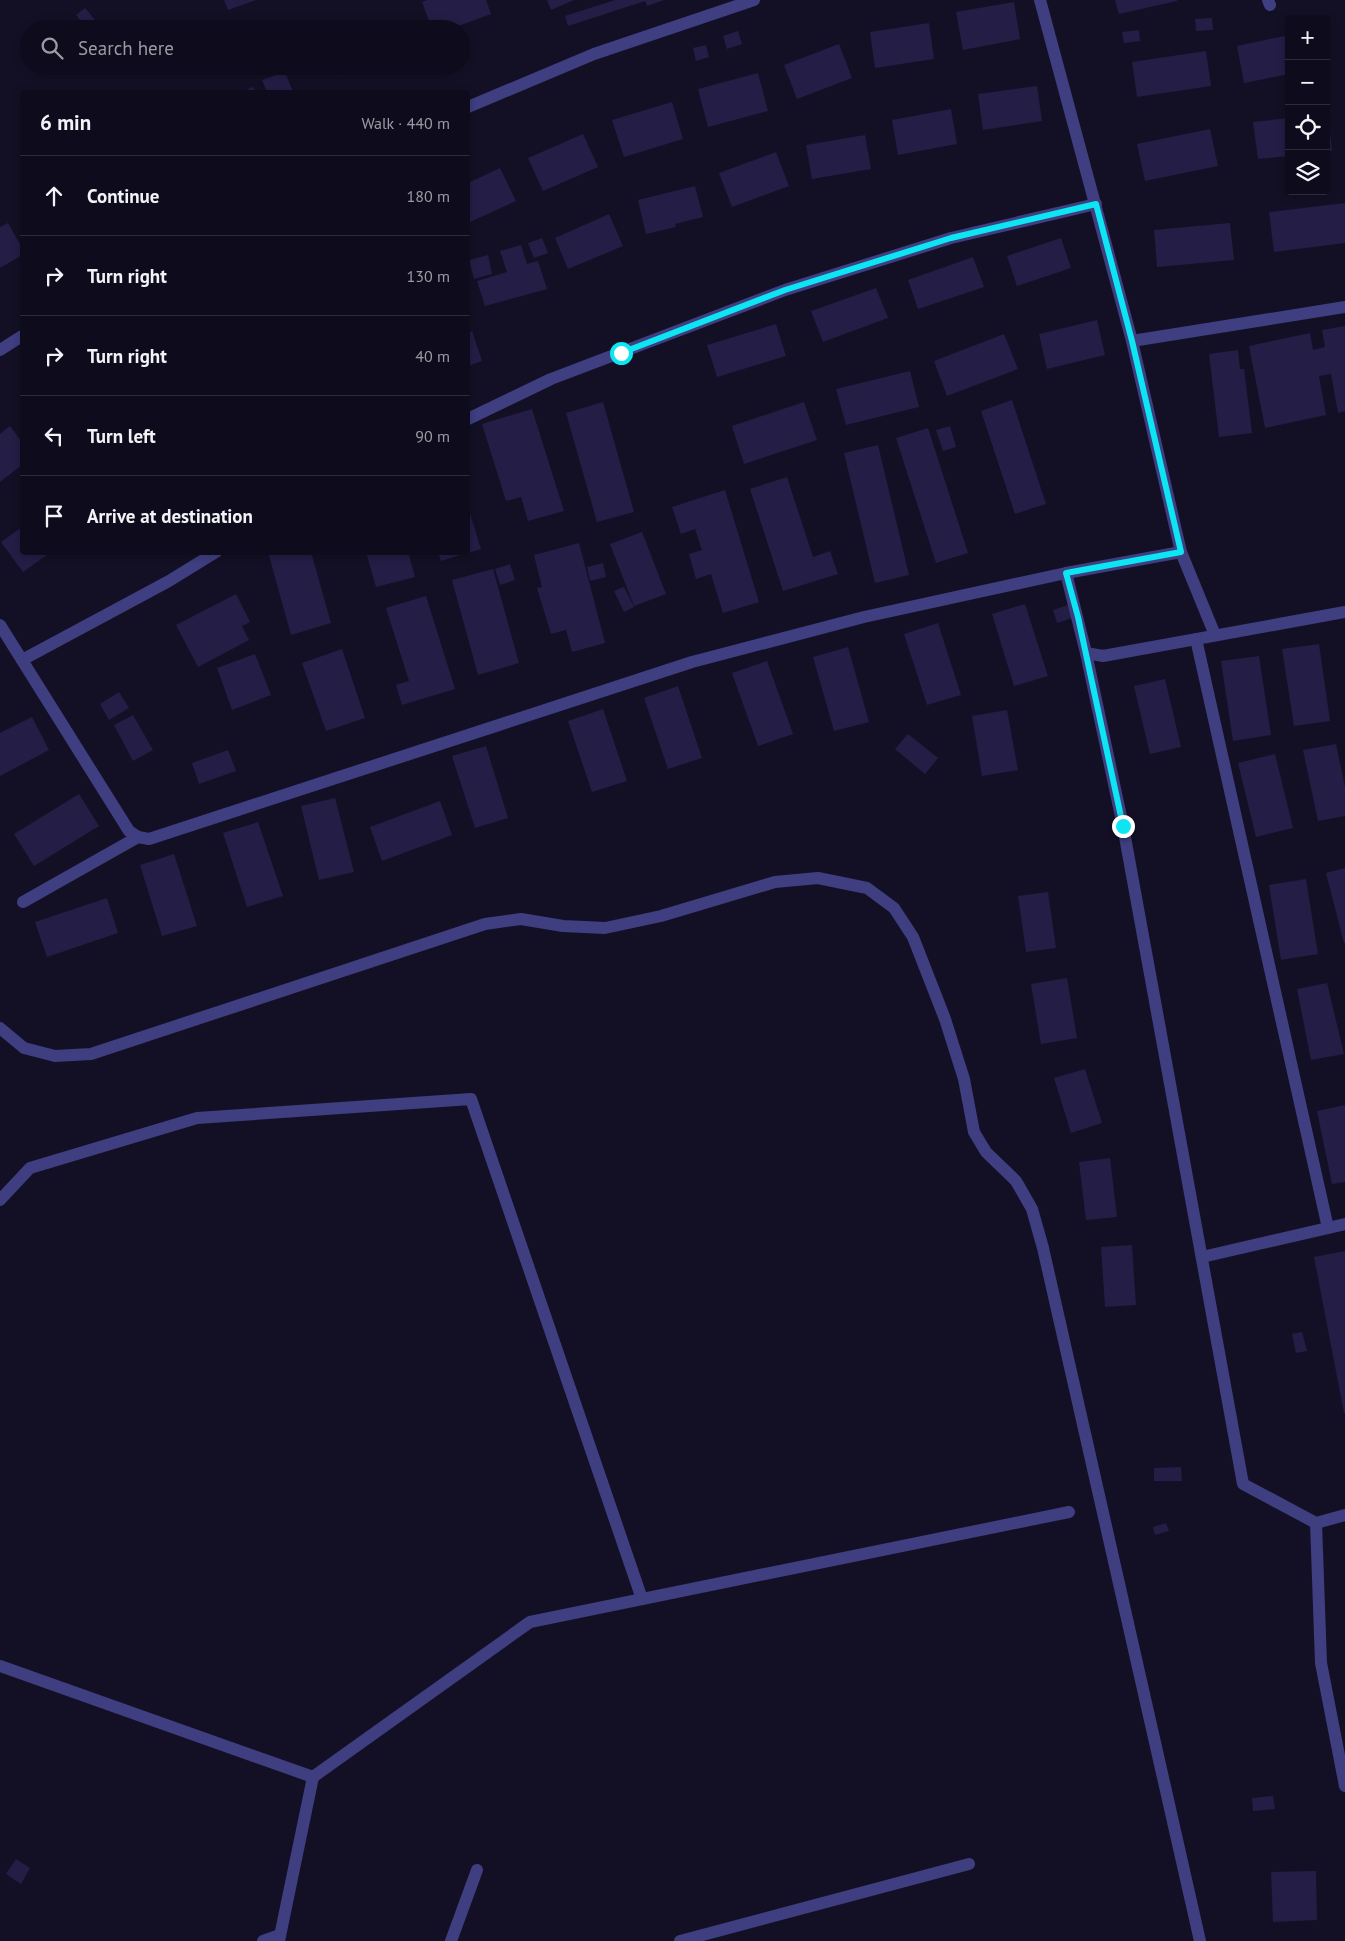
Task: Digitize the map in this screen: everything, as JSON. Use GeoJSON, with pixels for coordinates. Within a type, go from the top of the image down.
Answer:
{"type":"FeatureCollection","features":[{"type":"Feature","properties":{"kind":"street"},"geometry":{"type":"LineString","coordinates":[[470,106],[594,54],[754,0]]}},
{"type":"Feature","properties":{"kind":"street"},"geometry":{"type":"LineString","coordinates":[[1040,0],[1132,341],[1181,552],[1216,635]]}},
{"type":"Feature","properties":{"kind":"street"},"geometry":{"type":"LineString","coordinates":[[470,418],[552,379],[785,290],[951,238],[1096,204]]}},
{"type":"Feature","properties":{"kind":"street"},"geometry":{"type":"LineString","coordinates":[[1132,341],[1345,307]]}},
{"type":"Feature","properties":{"kind":"street"},"geometry":{"type":"LineString","coordinates":[[0,350],[20,337]]}},
{"type":"Feature","properties":{"kind":"street"},"geometry":{"type":"LineString","coordinates":[[0,625],[129,831],[138,837],[149,839],[692,662],[864,617],[1066,573],[1181,552]]}},
{"type":"Feature","properties":{"kind":"street"},"geometry":{"type":"LineString","coordinates":[[22,660],[169,581],[211,555]]}},
{"type":"Feature","properties":{"kind":"street"},"geometry":{"type":"LineString","coordinates":[[1066,573],[1086,653],[1123,826],[1243,1484],[1316,1523],[1345,1515]]}},
{"type":"Feature","properties":{"kind":"street"},"geometry":{"type":"LineString","coordinates":[[1086,653],[1104,656],[1345,612]]}},
{"type":"Feature","properties":{"kind":"street"},"geometry":{"type":"LineString","coordinates":[[1196,639],[1328,1228]]}},
{"type":"Feature","properties":{"kind":"street"},"geometry":{"type":"LineString","coordinates":[[23,902],[138,837]]}},
{"type":"Feature","properties":{"kind":"street"},"geometry":{"type":"LineString","coordinates":[[0,1028],[24,1048],[55,1056],[91,1054],[485,924],[521,919],[563,926],[606,928],[661,916],[775,882],[818,878],[867,888],[894,908],[913,937],[945,1020],[964,1079],[974,1132],[986,1152],[1016,1181],[1032,1209],[1200,1941]]}},
{"type":"Feature","properties":{"kind":"street"},"geometry":{"type":"LineString","coordinates":[[0,1200],[30,1168],[197,1118],[471,1100],[642,1599]]}},
{"type":"Feature","properties":{"kind":"street"},"geometry":{"type":"LineString","coordinates":[[1202,1258],[1345,1224]]}},
{"type":"Feature","properties":{"kind":"street"},"geometry":{"type":"LineString","coordinates":[[263,1941],[280,1938],[312,1778],[530,1622],[1070,1512]]}},
{"type":"Feature","properties":{"kind":"street"},"geometry":{"type":"LineString","coordinates":[[1316,1523],[1321,1663],[1345,1786]]}},
{"type":"Feature","properties":{"kind":"street"},"geometry":{"type":"LineString","coordinates":[[0,1666],[312,1778]]}},
{"type":"Feature","properties":{"kind":"street"},"geometry":{"type":"LineString","coordinates":[[680,1941],[968,1864]]}},
{"type":"Feature","properties":{"kind":"street"},"geometry":{"type":"LineString","coordinates":[[451,1941],[477,1870]]}},
{"type":"Feature","properties":{"kind":"building"},"geometry":{"type":"Polygon","coordinates":[[[224,0],[256,0],[228,10],[224,0]]]}},
{"type":"Feature","properties":{"kind":"building"},"geometry":{"type":"Polygon","coordinates":[[[427,0],[486,0],[491,14],[470,22],[470,20],[429,20],[422,2],[427,0]]]}},
{"type":"Feature","properties":{"kind":"building"},"geometry":{"type":"Polygon","coordinates":[[[547,0],[574,0],[551,10],[547,0]]]}},
{"type":"Feature","properties":{"kind":"building"},"geometry":{"type":"Polygon","coordinates":[[[615,0],[664,0],[647,6],[645,1],[568,26],[565,16],[615,0]]]}},
{"type":"Feature","properties":{"kind":"building"},"geometry":{"type":"Polygon","coordinates":[[[1115,0],[1177,0],[1177,1],[1119,14],[1115,0]]]}},
{"type":"Feature","properties":{"kind":"building"},"geometry":{"type":"Polygon","coordinates":[[[1014,2],[1020,39],[963,50],[956,12],[1014,2]]]}},
{"type":"Feature","properties":{"kind":"building"},"geometry":{"type":"Polygon","coordinates":[[[85,8],[95,20],[80,20],[76,15],[85,8]]]}},
{"type":"Feature","properties":{"kind":"building"},"geometry":{"type":"Polygon","coordinates":[[[1212,18],[1213,30],[1196,31],[1195,19],[1212,18]]]}},
{"type":"Feature","properties":{"kind":"building"},"geometry":{"type":"Polygon","coordinates":[[[929,23],[934,59],[875,68],[870,32],[929,23]]]}},
{"type":"Feature","properties":{"kind":"building"},"geometry":{"type":"Polygon","coordinates":[[[1139,30],[1140,41],[1124,43],[1122,32],[1139,30]]]}},
{"type":"Feature","properties":{"kind":"building"},"geometry":{"type":"Polygon","coordinates":[[[738,31],[742,44],[727,49],[723,36],[738,31]]]}},
{"type":"Feature","properties":{"kind":"building"},"geometry":{"type":"Polygon","coordinates":[[[1285,36],[1285,75],[1244,83],[1237,46],[1285,36]]]}},
{"type":"Feature","properties":{"kind":"building"},"geometry":{"type":"Polygon","coordinates":[[[839,44],[852,78],[797,99],[784,65],[839,44]]]}},
{"type":"Feature","properties":{"kind":"building"},"geometry":{"type":"Polygon","coordinates":[[[706,45],[709,57],[696,61],[693,48],[706,45]]]}},
{"type":"Feature","properties":{"kind":"building"},"geometry":{"type":"Polygon","coordinates":[[[1206,51],[1211,86],[1137,97],[1132,62],[1206,51]]]}},
{"type":"Feature","properties":{"kind":"building"},"geometry":{"type":"Polygon","coordinates":[[[758,73],[768,111],[708,127],[698,89],[758,73]]]}},
{"type":"Feature","properties":{"kind":"building"},"geometry":{"type":"Polygon","coordinates":[[[276,75],[286,75],[292,90],[266,90],[262,80],[276,75]]]}},
{"type":"Feature","properties":{"kind":"building"},"geometry":{"type":"Polygon","coordinates":[[[1037,86],[1042,121],[983,130],[978,94],[1037,86]]]}},
{"type":"Feature","properties":{"kind":"building"},"geometry":{"type":"Polygon","coordinates":[[[672,102],[683,139],[624,157],[612,120],[672,102]]]}},
{"type":"Feature","properties":{"kind":"building"},"geometry":{"type":"Polygon","coordinates":[[[951,109],[957,144],[898,155],[892,120],[951,109]]]}},
{"type":"Feature","properties":{"kind":"building"},"geometry":{"type":"Polygon","coordinates":[[[1285,118],[1285,156],[1258,159],[1253,122],[1285,118]]]}},
{"type":"Feature","properties":{"kind":"building"},"geometry":{"type":"Polygon","coordinates":[[[1210,129],[1218,166],[1145,181],[1137,144],[1210,129]]]}},
{"type":"Feature","properties":{"kind":"building"},"geometry":{"type":"Polygon","coordinates":[[[1330,132],[1332,151],[1330,151],[1330,132]]]}},
{"type":"Feature","properties":{"kind":"building"},"geometry":{"type":"Polygon","coordinates":[[[583,134],[598,167],[543,191],[528,158],[583,134]]]}},
{"type":"Feature","properties":{"kind":"building"},"geometry":{"type":"Polygon","coordinates":[[[865,135],[871,169],[812,179],[806,145],[865,135]]]}},
{"type":"Feature","properties":{"kind":"building"},"geometry":{"type":"Polygon","coordinates":[[[776,152],[789,186],[732,207],[719,173],[776,152]]]}},
{"type":"Feature","properties":{"kind":"building"},"geometry":{"type":"Polygon","coordinates":[[[500,168],[516,201],[470,222],[470,182],[500,168]]]}},
{"type":"Feature","properties":{"kind":"building"},"geometry":{"type":"Polygon","coordinates":[[[695,186],[703,217],[675,224],[676,227],[646,234],[638,200],[695,186]]]}},
{"type":"Feature","properties":{"kind":"building"},"geometry":{"type":"Polygon","coordinates":[[[1345,203],[1345,243],[1274,252],[1269,212],[1345,203]]]}},
{"type":"Feature","properties":{"kind":"building"},"geometry":{"type":"Polygon","coordinates":[[[609,214],[623,246],[568,269],[555,238],[609,214]]]}},
{"type":"Feature","properties":{"kind":"building"},"geometry":{"type":"Polygon","coordinates":[[[8,223],[20,244],[20,256],[0,268],[0,227],[8,223]]]}},
{"type":"Feature","properties":{"kind":"building"},"geometry":{"type":"Polygon","coordinates":[[[1230,223],[1234,260],[1157,267],[1154,230],[1230,223]]]}},
{"type":"Feature","properties":{"kind":"building"},"geometry":{"type":"Polygon","coordinates":[[[542,238],[548,253],[534,258],[528,243],[542,238]]]}},
{"type":"Feature","properties":{"kind":"building"},"geometry":{"type":"Polygon","coordinates":[[[1061,238],[1071,268],[1017,286],[1007,256],[1061,238]]]}},
{"type":"Feature","properties":{"kind":"building"},"geometry":{"type":"Polygon","coordinates":[[[521,245],[527,264],[538,261],[547,289],[485,306],[477,281],[507,272],[500,251],[521,245]]]}},
{"type":"Feature","properties":{"kind":"building"},"geometry":{"type":"Polygon","coordinates":[[[488,255],[492,274],[474,279],[470,260],[488,255]]]}},
{"type":"Feature","properties":{"kind":"building"},"geometry":{"type":"Polygon","coordinates":[[[973,257],[984,287],[918,309],[908,280],[973,257]]]}},
{"type":"Feature","properties":{"kind":"building"},"geometry":{"type":"Polygon","coordinates":[[[876,288],[888,318],[823,342],[811,311],[876,288]]]}},
{"type":"Feature","properties":{"kind":"building"},"geometry":{"type":"Polygon","coordinates":[[[1097,320],[1105,355],[1047,369],[1039,334],[1097,320]]]}},
{"type":"Feature","properties":{"kind":"building"},"geometry":{"type":"Polygon","coordinates":[[[776,324],[786,356],[717,377],[707,345],[776,324]]]}},
{"type":"Feature","properties":{"kind":"building"},"geometry":{"type":"Polygon","coordinates":[[[1345,326],[1345,411],[1338,413],[1331,374],[1319,376],[1326,415],[1265,428],[1249,346],[1310,333],[1313,350],[1325,347],[1322,330],[1345,326]]]}},
{"type":"Feature","properties":{"kind":"building"},"geometry":{"type":"Polygon","coordinates":[[[472,331],[482,361],[470,365],[470,332],[472,331]]]}},
{"type":"Feature","properties":{"kind":"building"},"geometry":{"type":"Polygon","coordinates":[[[1004,334],[1018,369],[947,396],[934,361],[1004,334]]]}},
{"type":"Feature","properties":{"kind":"building"},"geometry":{"type":"Polygon","coordinates":[[[1238,350],[1240,369],[1244,369],[1252,433],[1219,437],[1209,354],[1238,350]]]}},
{"type":"Feature","properties":{"kind":"building"},"geometry":{"type":"Polygon","coordinates":[[[910,371],[919,407],[846,425],[836,389],[910,371]]]}},
{"type":"Feature","properties":{"kind":"building"},"geometry":{"type":"Polygon","coordinates":[[[1012,400],[1046,504],[1015,514],[981,411],[1012,400]]]}},
{"type":"Feature","properties":{"kind":"building"},"geometry":{"type":"Polygon","coordinates":[[[603,402],[634,512],[597,522],[566,413],[603,402]]]}},
{"type":"Feature","properties":{"kind":"building"},"geometry":{"type":"Polygon","coordinates":[[[804,402],[817,440],[744,464],[732,426],[804,402]]]}},
{"type":"Feature","properties":{"kind":"building"},"geometry":{"type":"Polygon","coordinates":[[[532,409],[564,511],[528,521],[521,497],[506,501],[482,424],[532,409]]]}},
{"type":"Feature","properties":{"kind":"building"},"geometry":{"type":"Polygon","coordinates":[[[10,426],[20,439],[20,467],[0,482],[0,434],[10,426]]]}},
{"type":"Feature","properties":{"kind":"building"},"geometry":{"type":"Polygon","coordinates":[[[950,426],[956,447],[943,451],[936,430],[950,426]]]}},
{"type":"Feature","properties":{"kind":"building"},"geometry":{"type":"Polygon","coordinates":[[[928,428],[968,553],[936,563],[896,438],[928,428]]]}},
{"type":"Feature","properties":{"kind":"building"},"geometry":{"type":"Polygon","coordinates":[[[878,445],[909,575],[875,583],[844,453],[878,445]]]}},
{"type":"Feature","properties":{"kind":"building"},"geometry":{"type":"Polygon","coordinates":[[[787,477],[813,557],[830,551],[838,574],[783,591],[750,489],[787,477]]]}},
{"type":"Feature","properties":{"kind":"building"},"geometry":{"type":"Polygon","coordinates":[[[725,490],[759,602],[723,613],[711,574],[696,579],[689,554],[702,550],[695,529],[681,534],[672,507],[725,490]]]}},
{"type":"Feature","properties":{"kind":"building"},"geometry":{"type":"Polygon","coordinates":[[[470,513],[481,549],[470,552],[470,513]]]}},
{"type":"Feature","properties":{"kind":"building"},"geometry":{"type":"Polygon","coordinates":[[[20,528],[20,555],[47,555],[23,572],[1,542],[20,528]]]}},
{"type":"Feature","properties":{"kind":"building"},"geometry":{"type":"Polygon","coordinates":[[[642,532],[666,594],[634,606],[610,544],[642,532]]]}},
{"type":"Feature","properties":{"kind":"building"},"geometry":{"type":"Polygon","coordinates":[[[579,543],[605,643],[572,652],[566,630],[551,634],[537,588],[542,587],[534,555],[579,543]]]}},
{"type":"Feature","properties":{"kind":"building"},"geometry":{"type":"Polygon","coordinates":[[[269,555],[312,555],[331,623],[291,635],[269,555]]]}},
{"type":"Feature","properties":{"kind":"building"},"geometry":{"type":"Polygon","coordinates":[[[367,555],[409,555],[415,577],[376,587],[367,555]]]}},
{"type":"Feature","properties":{"kind":"building"},"geometry":{"type":"Polygon","coordinates":[[[439,555],[460,555],[441,561],[439,555]]]}},
{"type":"Feature","properties":{"kind":"building"},"geometry":{"type":"Polygon","coordinates":[[[603,563],[606,577],[590,581],[587,567],[603,563]]]}},
{"type":"Feature","properties":{"kind":"building"},"geometry":{"type":"Polygon","coordinates":[[[510,564],[515,580],[500,585],[495,569],[510,564]]]}},
{"type":"Feature","properties":{"kind":"building"},"geometry":{"type":"Polygon","coordinates":[[[493,569],[519,663],[478,675],[452,580],[493,569]]]}},
{"type":"Feature","properties":{"kind":"building"},"geometry":{"type":"Polygon","coordinates":[[[624,587],[634,607],[624,612],[614,591],[624,587]]]}},
{"type":"Feature","properties":{"kind":"building"},"geometry":{"type":"Polygon","coordinates":[[[236,594],[250,622],[242,626],[249,640],[198,667],[176,625],[236,594]]]}},
{"type":"Feature","properties":{"kind":"building"},"geometry":{"type":"Polygon","coordinates":[[[426,596],[455,689],[402,705],[396,685],[409,681],[386,608],[426,596]]]}},
{"type":"Feature","properties":{"kind":"building"},"geometry":{"type":"Polygon","coordinates":[[[1025,604],[1048,676],[1014,686],[992,614],[1025,604]]]}},
{"type":"Feature","properties":{"kind":"building"},"geometry":{"type":"Polygon","coordinates":[[[1068,605],[1072,618],[1057,623],[1053,610],[1068,605]]]}},
{"type":"Feature","properties":{"kind":"building"},"geometry":{"type":"Polygon","coordinates":[[[938,623],[961,695],[927,705],[904,634],[938,623]]]}},
{"type":"Feature","properties":{"kind":"building"},"geometry":{"type":"Polygon","coordinates":[[[1319,644],[1330,721],[1294,726],[1282,649],[1319,644]]]}},
{"type":"Feature","properties":{"kind":"building"},"geometry":{"type":"Polygon","coordinates":[[[848,647],[869,722],[834,731],[813,657],[848,647]]]}},
{"type":"Feature","properties":{"kind":"building"},"geometry":{"type":"Polygon","coordinates":[[[342,649],[365,718],[326,731],[302,663],[342,649]]]}},
{"type":"Feature","properties":{"kind":"building"},"geometry":{"type":"Polygon","coordinates":[[[255,654],[271,695],[232,710],[217,668],[255,654]]]}},
{"type":"Feature","properties":{"kind":"building"},"geometry":{"type":"Polygon","coordinates":[[[1259,656],[1271,735],[1233,741],[1221,661],[1259,656]]]}},
{"type":"Feature","properties":{"kind":"building"},"geometry":{"type":"Polygon","coordinates":[[[767,661],[793,734],[758,746],[732,673],[767,661]]]}},
{"type":"Feature","properties":{"kind":"building"},"geometry":{"type":"Polygon","coordinates":[[[1165,679],[1181,747],[1150,754],[1134,686],[1165,679]]]}},
{"type":"Feature","properties":{"kind":"building"},"geometry":{"type":"Polygon","coordinates":[[[678,686],[702,758],[668,769],[644,698],[678,686]]]}},
{"type":"Feature","properties":{"kind":"building"},"geometry":{"type":"Polygon","coordinates":[[[119,692],[129,708],[109,720],[100,704],[119,692]]]}},
{"type":"Feature","properties":{"kind":"building"},"geometry":{"type":"Polygon","coordinates":[[[603,709],[627,781],[592,792],[568,721],[603,709]]]}},
{"type":"Feature","properties":{"kind":"building"},"geometry":{"type":"Polygon","coordinates":[[[1007,710],[1018,770],[982,776],[972,716],[1007,710]]]}},
{"type":"Feature","properties":{"kind":"building"},"geometry":{"type":"Polygon","coordinates":[[[133,715],[153,750],[133,761],[114,725],[133,715]]]}},
{"type":"Feature","properties":{"kind":"building"},"geometry":{"type":"Polygon","coordinates":[[[32,717],[49,750],[0,776],[0,733],[32,717]]]}},
{"type":"Feature","properties":{"kind":"building"},"geometry":{"type":"Polygon","coordinates":[[[908,734],[938,758],[925,774],[895,749],[908,734]]]}},
{"type":"Feature","properties":{"kind":"building"},"geometry":{"type":"Polygon","coordinates":[[[1336,744],[1345,787],[1345,816],[1318,821],[1303,750],[1336,744]]]}},
{"type":"Feature","properties":{"kind":"building"},"geometry":{"type":"Polygon","coordinates":[[[486,746],[508,818],[475,828],[452,756],[486,746]]]}},
{"type":"Feature","properties":{"kind":"building"},"geometry":{"type":"Polygon","coordinates":[[[228,750],[236,771],[199,784],[192,763],[228,750]]]}},
{"type":"Feature","properties":{"kind":"building"},"geometry":{"type":"Polygon","coordinates":[[[1275,754],[1293,828],[1256,837],[1238,763],[1275,754]]]}},
{"type":"Feature","properties":{"kind":"building"},"geometry":{"type":"Polygon","coordinates":[[[79,794],[99,826],[34,866],[14,834],[79,794]]]}},
{"type":"Feature","properties":{"kind":"building"},"geometry":{"type":"Polygon","coordinates":[[[335,798],[354,872],[319,880],[301,806],[335,798]]]}},
{"type":"Feature","properties":{"kind":"building"},"geometry":{"type":"Polygon","coordinates":[[[440,801],[452,835],[382,861],[370,827],[440,801]]]}},
{"type":"Feature","properties":{"kind":"building"},"geometry":{"type":"Polygon","coordinates":[[[258,822],[283,896],[247,907],[223,833],[258,822]]]}},
{"type":"Feature","properties":{"kind":"building"},"geometry":{"type":"Polygon","coordinates":[[[174,854],[197,926],[162,936],[140,865],[174,854]]]}},
{"type":"Feature","properties":{"kind":"building"},"geometry":{"type":"Polygon","coordinates":[[[1345,868],[1345,943],[1344,943],[1326,873],[1345,868]]]}},
{"type":"Feature","properties":{"kind":"building"},"geometry":{"type":"Polygon","coordinates":[[[1306,879],[1318,954],[1281,960],[1269,885],[1306,879]]]}},
{"type":"Feature","properties":{"kind":"building"},"geometry":{"type":"Polygon","coordinates":[[[1048,892],[1056,948],[1026,952],[1018,896],[1048,892]]]}},
{"type":"Feature","properties":{"kind":"building"},"geometry":{"type":"Polygon","coordinates":[[[107,898],[118,933],[47,957],[35,922],[107,898]]]}},
{"type":"Feature","properties":{"kind":"building"},"geometry":{"type":"Polygon","coordinates":[[[1067,978],[1077,1038],[1041,1044],[1031,984],[1067,978]]]}},
{"type":"Feature","properties":{"kind":"building"},"geometry":{"type":"Polygon","coordinates":[[[1327,983],[1344,1054],[1311,1060],[1297,989],[1327,983]]]}},
{"type":"Feature","properties":{"kind":"building"},"geometry":{"type":"Polygon","coordinates":[[[1085,1069],[1102,1123],[1071,1133],[1054,1078],[1085,1069]]]}},
{"type":"Feature","properties":{"kind":"building"},"geometry":{"type":"Polygon","coordinates":[[[1345,1105],[1345,1182],[1332,1184],[1317,1111],[1345,1105]]]}},
{"type":"Feature","properties":{"kind":"building"},"geometry":{"type":"Polygon","coordinates":[[[1110,1158],[1117,1217],[1086,1220],[1079,1162],[1110,1158]]]}},
{"type":"Feature","properties":{"kind":"building"},"geometry":{"type":"Polygon","coordinates":[[[1132,1245],[1136,1305],[1105,1307],[1101,1247],[1132,1245]]]}},
{"type":"Feature","properties":{"kind":"building"},"geometry":{"type":"Polygon","coordinates":[[[1345,1251],[1345,1413],[1344,1413],[1314,1257],[1345,1251]]]}},
{"type":"Feature","properties":{"kind":"building"},"geometry":{"type":"Polygon","coordinates":[[[1302,1332],[1307,1351],[1296,1353],[1292,1334],[1302,1332]]]}},
{"type":"Feature","properties":{"kind":"building"},"geometry":{"type":"Polygon","coordinates":[[[1181,1467],[1182,1481],[1154,1481],[1154,1468],[1181,1467]]]}},
{"type":"Feature","properties":{"kind":"building"},"geometry":{"type":"Polygon","coordinates":[[[1166,1523],[1169,1531],[1155,1535],[1153,1527],[1166,1523]]]}},
{"type":"Feature","properties":{"kind":"building"},"geometry":{"type":"Polygon","coordinates":[[[1273,1796],[1275,1809],[1253,1811],[1252,1798],[1273,1796]]]}},
{"type":"Feature","properties":{"kind":"building"},"geometry":{"type":"Polygon","coordinates":[[[16,1859],[30,1868],[21,1884],[6,1874],[16,1859]]]}},
{"type":"Feature","properties":{"kind":"building"},"geometry":{"type":"Polygon","coordinates":[[[1316,1871],[1317,1920],[1273,1922],[1271,1872],[1316,1871]]]}},
{"type":"Feature","properties":{"kind":"route"},"geometry":{"type":"LineString","coordinates":[[621,353],[785,290],[951,238],[1096,204],[1132,341],[1181,552],[1066,573],[1078,617],[1123,826]]}}]}
